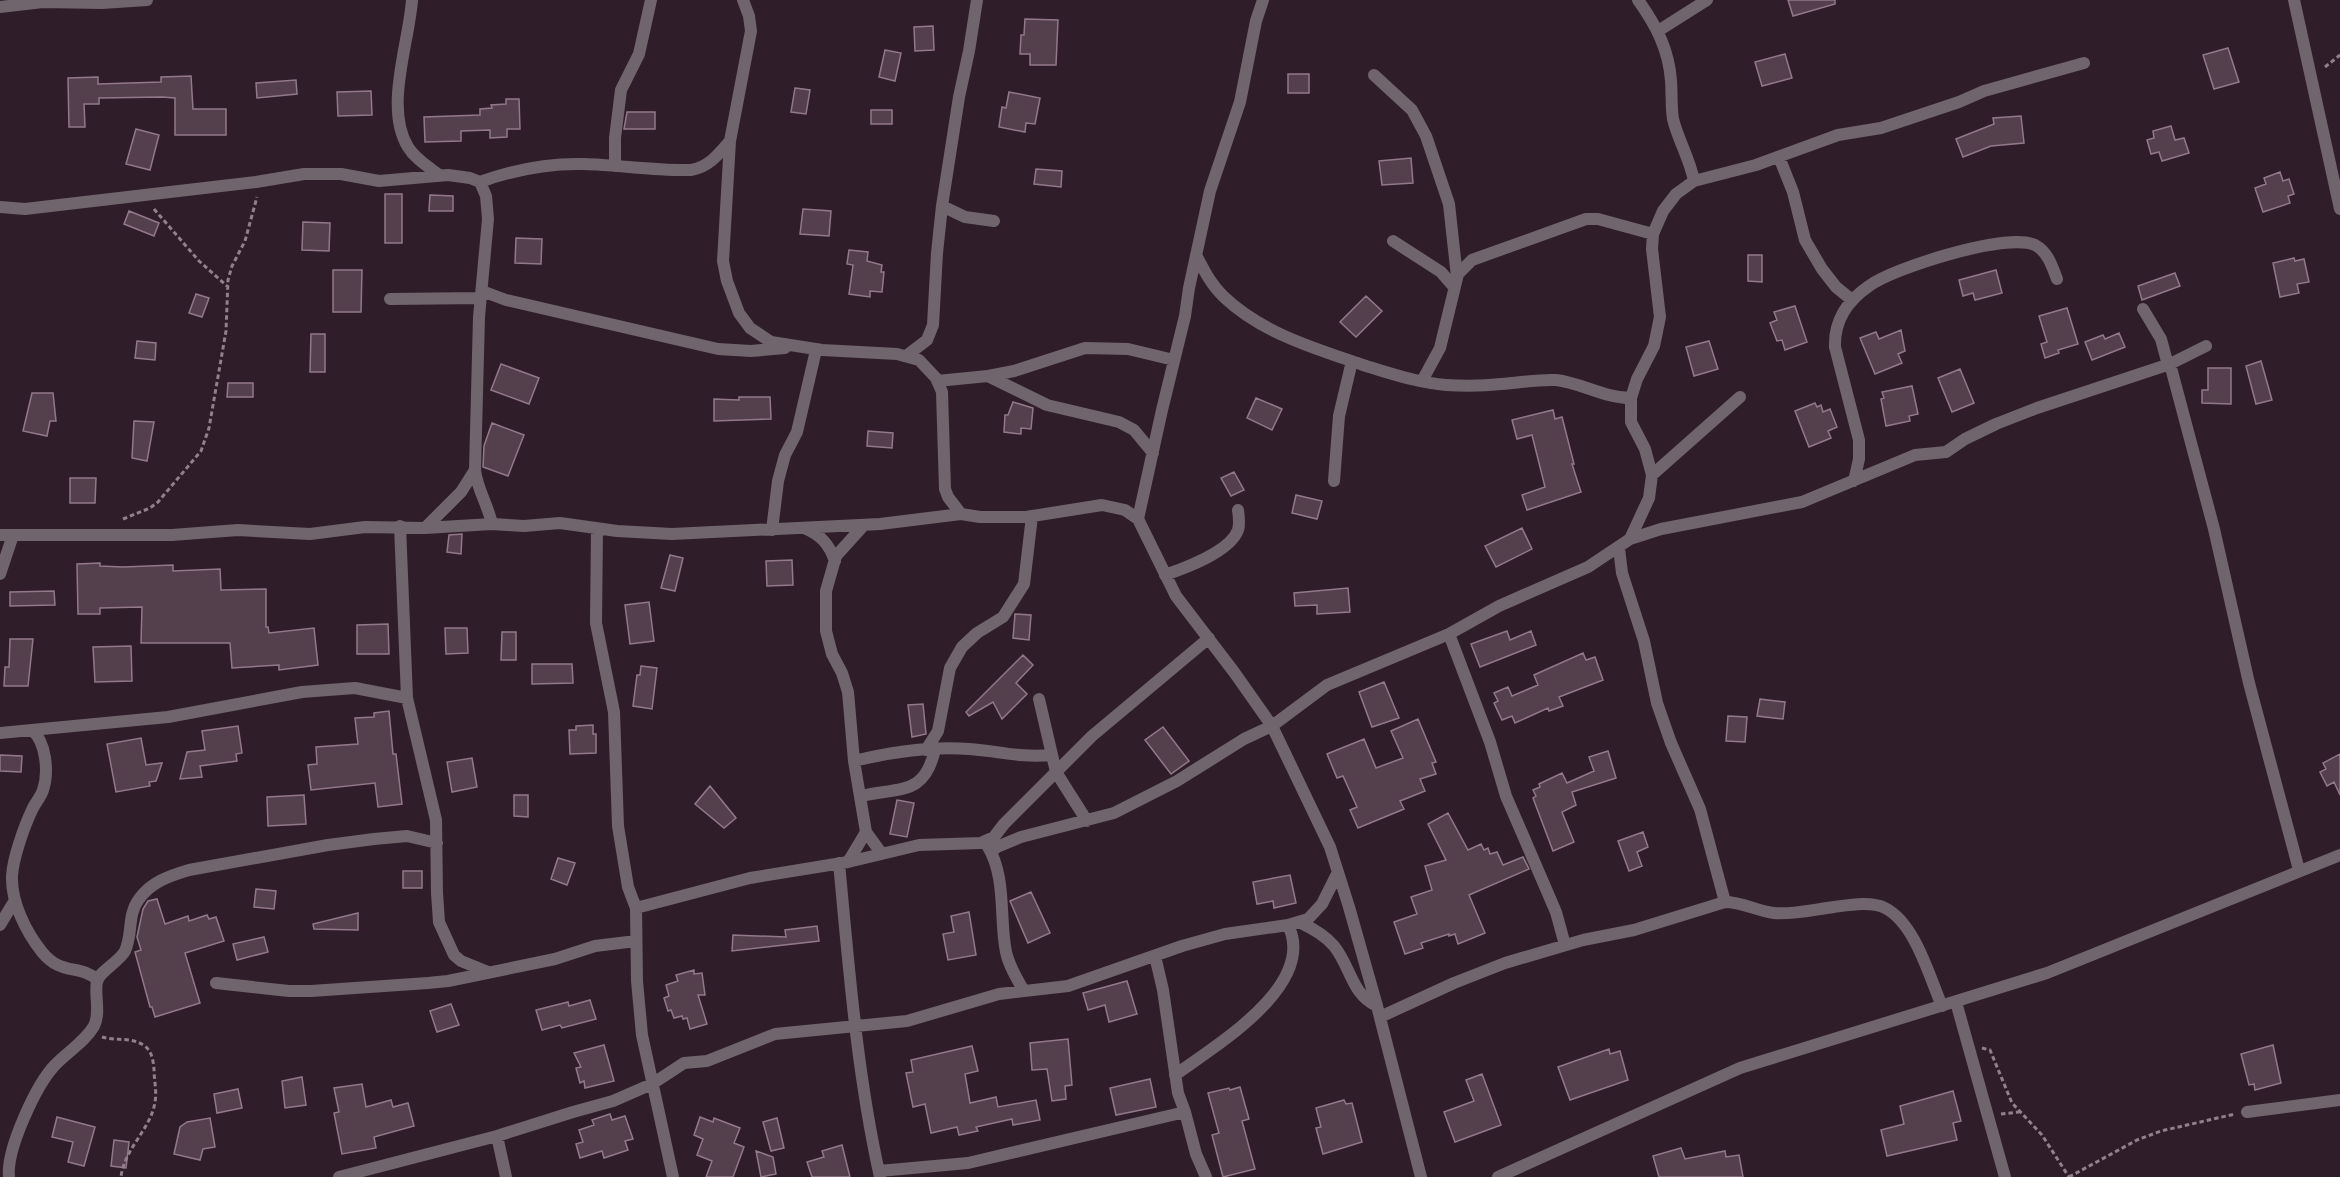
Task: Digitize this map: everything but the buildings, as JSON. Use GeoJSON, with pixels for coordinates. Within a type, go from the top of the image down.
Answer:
{"type":"FeatureCollection","features":[{"type":"Feature","properties":{"kind":"street"},"geometry":{"type":"LineString","coordinates":[[0,7],[44,1],[102,3],[147,0]]}},
{"type":"Feature","properties":{"kind":"street"},"geometry":{"type":"LineString","coordinates":[[412,0],[398,99],[399,125],[409,150],[439,175]]}},
{"type":"Feature","properties":{"kind":"street"},"geometry":{"type":"LineString","coordinates":[[615,166],[615,138],[621,90],[639,54],[651,0]]}},
{"type":"Feature","properties":{"kind":"street"},"geometry":{"type":"LineString","coordinates":[[743,0],[749,16],[751,31],[730,141],[723,261],[727,281],[739,313],[750,328],[771,342],[816,350],[897,354],[919,360],[937,381],[942,392],[945,489],[961,514]]}},
{"type":"Feature","properties":{"kind":"street"},"geometry":{"type":"LineString","coordinates":[[906,356],[927,340],[933,325],[942,206],[977,0]]}},
{"type":"Feature","properties":{"kind":"street"},"geometry":{"type":"LineString","coordinates":[[1138,519],[1185,316],[1210,191],[1240,102],[1256,21],[1263,0]]}},
{"type":"Feature","properties":{"kind":"street"},"geometry":{"type":"LineString","coordinates":[[1638,0],[1658,31],[1670,63],[1673,119],[1694,181]]}},
{"type":"Feature","properties":{"kind":"street"},"geometry":{"type":"LineString","coordinates":[[1658,31],[1707,0]]}},
{"type":"Feature","properties":{"kind":"street"},"geometry":{"type":"LineString","coordinates":[[2294,0],[2340,209]]}},
{"type":"Feature","properties":{"kind":"street"},"geometry":{"type":"LineString","coordinates":[[1630,539],[1649,498],[1652,475],[1645,449],[1631,422],[1631,398],[1637,379],[1654,346],[1660,317],[1652,249],[1653,234],[1663,211],[1676,194],[1694,181],[1779,157],[1838,135],[1881,128],[1959,102],[1984,91],[2084,63]]}},
{"type":"Feature","properties":{"kind":"street"},"geometry":{"type":"LineString","coordinates":[[1374,75],[1412,110],[1426,136],[1449,204],[1456,283]]}},
{"type":"Feature","properties":{"kind":"street"},"geometry":{"type":"LineString","coordinates":[[0,207],[25,208],[304,174],[388,181],[439,175],[460,176],[480,182],[524,170],[582,164],[674,170],[697,169],[716,157],[730,141]]}},
{"type":"Feature","properties":{"kind":"street"},"geometry":{"type":"LineString","coordinates":[[1779,157],[1793,192],[1805,240],[1836,287],[1852,300]]}},
{"type":"Feature","properties":{"kind":"street"},"geometry":{"type":"LineString","coordinates":[[480,182],[486,196],[488,219],[481,295],[475,470],[476,479],[489,508],[492,524]]}},
{"type":"Feature","properties":{"kind":"street"},"geometry":{"type":"LineString","coordinates":[[942,206],[965,217],[994,221]]}},
{"type":"Feature","properties":{"kind":"street"},"geometry":{"type":"LineString","coordinates":[[1422,381],[1440,348],[1456,283],[1463,267],[1485,254],[1586,219],[1598,219],[1653,234]]}},
{"type":"Feature","properties":{"kind":"street"},"geometry":{"type":"LineString","coordinates":[[1393,242],[1456,283]]}},
{"type":"Feature","properties":{"kind":"street"},"geometry":{"type":"LineString","coordinates":[[1854,481],[1859,459],[1859,440],[1836,346],[1835,333],[1836,326],[1852,300],[1870,285],[1904,269],[1996,243],[2034,245],[2045,252],[2057,279]]}},
{"type":"Feature","properties":{"kind":"street"},"geometry":{"type":"LineString","coordinates":[[1196,255],[1207,277],[1223,297],[1267,328],[1304,345],[1387,374],[1422,381],[1470,386],[1553,380],[1575,383],[1619,398],[1631,398]]}},
{"type":"Feature","properties":{"kind":"street"},"geometry":{"type":"LineString","coordinates":[[390,299],[481,295],[718,349],[751,351],[796,347]]}},
{"type":"Feature","properties":{"kind":"street"},"geometry":{"type":"LineString","coordinates":[[2143,309],[2161,339],[2169,364],[2214,528],[2249,683],[2299,870]]}},
{"type":"Feature","properties":{"kind":"street"},"geometry":{"type":"LineString","coordinates":[[636,908],[750,878],[844,863],[919,845],[997,847],[1021,837],[1114,813],[1177,781],[1244,739],[1272,726],[1327,685],[1449,634],[1499,606],[1588,567],[1630,539],[1661,529],[1802,502],[1915,455],[1946,452],[1965,439],[1996,424],[2169,364],[2206,346]]}},
{"type":"Feature","properties":{"kind":"street"},"geometry":{"type":"LineString","coordinates":[[937,381],[1014,371],[1085,348],[1128,349],[1174,360]]}},
{"type":"Feature","properties":{"kind":"street"},"geometry":{"type":"LineString","coordinates":[[772,530],[778,481],[785,455],[796,432],[816,350]]}},
{"type":"Feature","properties":{"kind":"street"},"geometry":{"type":"LineString","coordinates":[[1334,481],[1339,416],[1352,362]]}},
{"type":"Feature","properties":{"kind":"street"},"geometry":{"type":"LineString","coordinates":[[988,376],[1047,405],[1119,422],[1134,430],[1153,453]]}},
{"type":"Feature","properties":{"kind":"street"},"geometry":{"type":"LineString","coordinates":[[1652,475],[1740,397]]}},
{"type":"Feature","properties":{"kind":"street"},"geometry":{"type":"LineString","coordinates":[[424,528],[461,492],[475,470]]}},
{"type":"Feature","properties":{"kind":"street"},"geometry":{"type":"LineString","coordinates":[[0,574],[6,535],[172,534],[238,530],[310,534],[365,527],[424,528],[492,524],[524,526],[560,524],[672,534],[864,525],[917,521],[961,514],[1002,518],[1032,516],[1102,505],[1125,510],[1138,519],[1149,537],[1176,596],[1272,726],[1311,804],[1338,872],[1378,1012],[1421,1177]]}},
{"type":"Feature","properties":{"kind":"street"},"geometry":{"type":"LineString","coordinates":[[1165,575],[1211,555],[1227,544],[1239,527],[1238,510]]}},
{"type":"Feature","properties":{"kind":"street"},"geometry":{"type":"LineString","coordinates":[[861,796],[905,788],[919,782],[931,767],[930,750],[938,730],[950,668],[962,647],[977,633],[1003,617],[1024,584],[1032,516]]}},
{"type":"Feature","properties":{"kind":"street"},"geometry":{"type":"LineString","coordinates":[[864,525],[848,541],[835,561],[826,591],[826,631],[832,654],[842,673],[848,692],[854,761],[866,832],[882,854]]}},
{"type":"Feature","properties":{"kind":"street"},"geometry":{"type":"LineString","coordinates":[[400,526],[407,698],[432,802],[437,843],[437,908],[444,936],[454,955],[461,961],[488,972]]}},
{"type":"Feature","properties":{"kind":"street"},"geometry":{"type":"LineString","coordinates":[[803,528],[820,537],[827,544],[835,561]]}},
{"type":"Feature","properties":{"kind":"street"},"geometry":{"type":"LineString","coordinates":[[597,529],[596,623],[614,712],[618,826],[628,887],[636,908],[642,1035],[673,1177]]}},
{"type":"Feature","properties":{"kind":"street"},"geometry":{"type":"LineString","coordinates":[[1619,548],[1622,573],[1644,641],[1657,703],[1671,743],[1700,809],[1725,902]]}},
{"type":"Feature","properties":{"kind":"street"},"geometry":{"type":"LineString","coordinates":[[1449,634],[1490,742],[1506,796],[1556,912],[1565,945]]}},
{"type":"Feature","properties":{"kind":"street"},"geometry":{"type":"LineString","coordinates":[[1024,991],[1012,970],[1007,954],[999,885],[988,847],[1004,824],[1117,713],[1174,669],[1209,638]]}},
{"type":"Feature","properties":{"kind":"street"},"geometry":{"type":"LineString","coordinates":[[0,733],[168,717],[302,692],[355,688],[407,698]]}},
{"type":"Feature","properties":{"kind":"street"},"geometry":{"type":"LineString","coordinates":[[1039,699],[1056,772],[1086,821]]}},
{"type":"Feature","properties":{"kind":"street"},"geometry":{"type":"LineString","coordinates":[[32,730],[42,741],[45,779],[43,792],[33,809],[13,867],[12,889],[31,936],[52,963],[70,970],[89,973],[98,980]]}},
{"type":"Feature","properties":{"kind":"street"},"geometry":{"type":"LineString","coordinates":[[854,761],[884,753],[930,750],[969,749],[1030,757],[1051,755]]}},
{"type":"Feature","properties":{"kind":"street"},"geometry":{"type":"LineString","coordinates":[[866,832],[844,863],[854,1028],[866,1113],[879,1174],[968,1163],[1185,1112]]}},
{"type":"Feature","properties":{"kind":"street"},"geometry":{"type":"LineString","coordinates":[[9,1177],[11,1152],[37,1090],[45,1077],[93,1028],[97,1009],[98,980],[124,951],[130,936],[130,915],[135,905],[151,886],[172,875],[286,852],[407,836],[437,843]]}},
{"type":"Feature","properties":{"kind":"street"},"geometry":{"type":"LineString","coordinates":[[1498,1177],[1740,1068],[2048,973],[2340,855]]}},
{"type":"Feature","properties":{"kind":"street"},"geometry":{"type":"LineString","coordinates":[[339,1177],[497,1136],[613,1101],[652,1084],[684,1063],[707,1061],[775,1034],[907,1021],[999,994],[1068,986],[1226,934],[1308,919],[1322,904],[1338,872]]}},
{"type":"Feature","properties":{"kind":"street"},"geometry":{"type":"LineString","coordinates":[[0,925],[15,900]]}},
{"type":"Feature","properties":{"kind":"street"},"geometry":{"type":"LineString","coordinates":[[1378,1012],[1505,963],[1583,939],[1634,930],[1725,902],[1739,902],[1775,913],[1872,904],[1884,907],[1903,922],[1915,942],[1942,1006]]}},
{"type":"Feature","properties":{"kind":"street"},"geometry":{"type":"LineString","coordinates":[[1294,923],[1322,934],[1335,947],[1357,991],[1378,1012]]}},
{"type":"Feature","properties":{"kind":"street"},"geometry":{"type":"LineString","coordinates":[[1175,1074],[1244,1025],[1262,1009],[1280,986],[1290,963],[1294,942],[1294,923]]}},
{"type":"Feature","properties":{"kind":"street"},"geometry":{"type":"LineString","coordinates":[[216,983],[289,991],[337,991],[448,981],[555,959],[595,946],[636,941]]}},
{"type":"Feature","properties":{"kind":"street"},"geometry":{"type":"LineString","coordinates":[[1155,956],[1163,990],[1178,1093],[1196,1154],[1206,1177]]}},
{"type":"Feature","properties":{"kind":"street"},"geometry":{"type":"LineString","coordinates":[[1956,1002],[2005,1177]]}},
{"type":"Feature","properties":{"kind":"street"},"geometry":{"type":"LineString","coordinates":[[2247,1112],[2340,1100]]}},
{"type":"Feature","properties":{"kind":"street"},"geometry":{"type":"LineString","coordinates":[[497,1136],[506,1177]]}},
{"type":"Feature","properties":{"kind":"path"},"geometry":{"type":"LineString","coordinates":[[123,519],[158,502],[201,451],[209,428],[218,385],[228,321],[228,288],[232,266],[245,241],[254,202],[264,188],[275,179]]}},
{"type":"Feature","properties":{"kind":"path"},"geometry":{"type":"LineString","coordinates":[[132,196],[161,216],[199,261],[228,288]]}},
{"type":"Feature","properties":{"kind":"path"},"geometry":{"type":"LineString","coordinates":[[93,1028],[104,1038],[143,1045],[150,1052],[153,1061],[155,1102],[144,1130],[129,1153],[121,1177]]}},
{"type":"Feature","properties":{"kind":"path"},"geometry":{"type":"LineString","coordinates":[[1968,1047],[1990,1050],[2012,1103],[2042,1135],[2069,1177],[2138,1140],[2161,1131],[2247,1112]]}}]}
